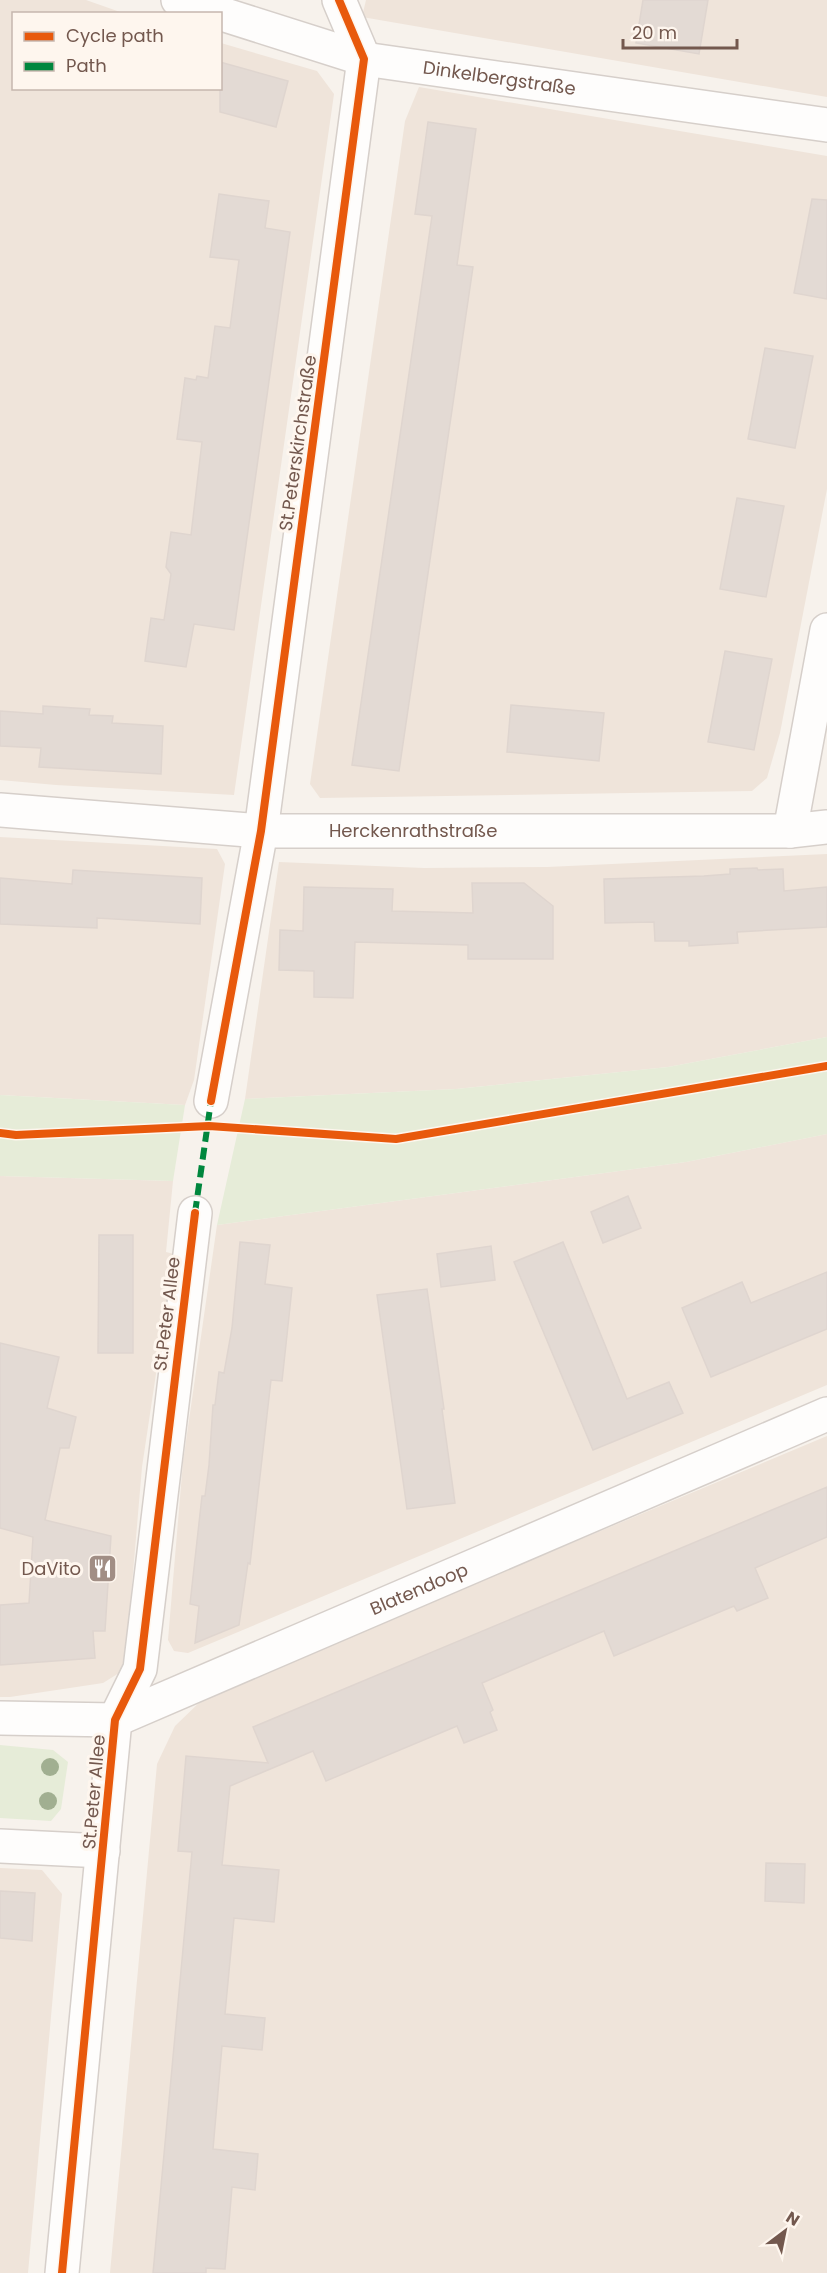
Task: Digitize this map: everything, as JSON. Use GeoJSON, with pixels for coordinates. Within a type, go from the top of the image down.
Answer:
{"type":"FeatureCollection","features":[{"type":"Feature","properties":{"kind":"street","name":"Dinkelbergstraße"},"geometry":{"type":"LineString","coordinates":[[178,0],[216,12]]}},
{"type":"Feature","properties":{"kind":"street"},"geometry":{"type":"LineString","coordinates":[[339,0],[364,59]]}},
{"type":"Feature","properties":{"kind":"street","name":"Dinkelbergstraße"},"geometry":{"type":"LineString","coordinates":[[222,14],[364,59],[827,124]]}},
{"type":"Feature","properties":{"kind":"street","name":"St.Peterskirchstraße"},"geometry":{"type":"LineString","coordinates":[[261,831],[364,59]]}},
{"type":"Feature","properties":{"kind":"street"},"geometry":{"type":"LineString","coordinates":[[790,831],[827,630]]}},
{"type":"Feature","properties":{"kind":"street","name":"Herckenrathstraße"},"geometry":{"type":"LineString","coordinates":[[0,810],[261,831],[790,831],[827,826]]}},
{"type":"Feature","properties":{"kind":"street"},"geometry":{"type":"LineString","coordinates":[[212,1101],[261,831]]}},
{"type":"Feature","properties":{"kind":"street","name":"St.Peter Allee"},"geometry":{"type":"LineString","coordinates":[[62,2273],[115,1720],[140,1669],[195,1213]]}},
{"type":"Feature","properties":{"kind":"street","name":"Blatendoop"},"geometry":{"type":"LineString","coordinates":[[0,1718],[115,1720],[827,1414]]}},
{"type":"Feature","properties":{"kind":"street"},"geometry":{"type":"LineString","coordinates":[[0,1846],[103,1851]]}},
{"type":"Feature","properties":{"kind":"shaded area"},"geometry":{"type":"Polygon","coordinates":[[[0,0],[86,0],[120,12],[12,12],[12,90],[222,90],[222,43],[317,71],[334,94],[234,795],[0,780],[0,0]]]}},
{"type":"Feature","properties":{"kind":"shaded area"},"geometry":{"type":"Polygon","coordinates":[[[366,0],[827,0],[827,97],[362,17],[366,0]]]}},
{"type":"Feature","properties":{"kind":"shaded area"},"geometry":{"type":"Polygon","coordinates":[[[419,87],[827,156],[827,489],[780,733],[767,778],[752,791],[320,798],[310,784],[405,121],[419,87]]]}},
{"type":"Feature","properties":{"kind":"shaded area"},"geometry":{"type":"Polygon","coordinates":[[[0,837],[217,849],[225,864],[194,1080],[185,1105],[0,1095],[0,837]]]}},
{"type":"Feature","properties":{"kind":"shaded area"},"geometry":{"type":"Polygon","coordinates":[[[827,854],[827,1037],[668,1067],[456,1089],[245,1099],[279,862],[424,868],[547,867],[827,854]]]}},
{"type":"Feature","properties":{"kind":"shaded area"},"geometry":{"type":"Polygon","coordinates":[[[827,1134],[827,1385],[188,1653],[174,1651],[168,1640],[183,1462],[217,1225],[686,1162],[827,1134]]]}},
{"type":"Feature","properties":{"kind":"shaded area"},"geometry":{"type":"Polygon","coordinates":[[[0,1176],[173,1181],[166,1252],[174,1254],[142,1467],[126,1655],[119,1673],[103,1683],[10,1697],[0,1697],[0,1176]]]}},
{"type":"Feature","properties":{"kind":"shaded area"},"geometry":{"type":"Polygon","coordinates":[[[827,1436],[827,2273],[110,2273],[157,1764],[175,1726],[205,1697],[827,1436]]]}},
{"type":"Feature","properties":{"kind":"shaded area"},"geometry":{"type":"Polygon","coordinates":[[[0,1868],[42,1870],[62,1894],[28,2273],[0,2273],[0,1868]]]}},
{"type":"Feature","properties":{"kind":"green space"},"geometry":{"type":"Polygon","coordinates":[[[827,1037],[827,1134],[686,1162],[217,1225],[245,1099],[456,1089],[668,1067],[827,1037]]]}},
{"type":"Feature","properties":{"kind":"green space"},"geometry":{"type":"Polygon","coordinates":[[[0,1095],[185,1105],[173,1181],[0,1176],[0,1095]]]}},
{"type":"Feature","properties":{"kind":"green space"},"geometry":{"type":"Polygon","coordinates":[[[0,1745],[53,1750],[68,1762],[61,1809],[51,1821],[0,1818],[0,1745]]]}},
{"type":"Feature","properties":{"kind":"building"},"geometry":{"type":"Polygon","coordinates":[[[643,0],[708,0],[699,54],[636,43],[643,0]]]}},
{"type":"Feature","properties":{"kind":"building"},"geometry":{"type":"Polygon","coordinates":[[[222,63],[288,81],[276,127],[220,112],[222,63]]]}},
{"type":"Feature","properties":{"kind":"building"},"geometry":{"type":"Polygon","coordinates":[[[428,122],[476,129],[457,265],[473,267],[399,771],[352,765],[432,216],[415,214],[428,122]]]}},
{"type":"Feature","properties":{"kind":"building"},"geometry":{"type":"Polygon","coordinates":[[[219,194],[269,201],[265,228],[290,232],[234,630],[194,624],[186,667],[145,661],[151,618],[164,620],[171,574],[166,567],[171,532],[191,535],[202,442],[177,439],[185,378],[196,380],[197,376],[208,378],[215,326],[230,328],[239,260],[210,257],[219,194]]]}},
{"type":"Feature","properties":{"kind":"building"},"geometry":{"type":"Polygon","coordinates":[[[812,199],[827,200],[827,299],[794,293],[812,199]]]}},
{"type":"Feature","properties":{"kind":"building"},"geometry":{"type":"Polygon","coordinates":[[[765,348],[813,356],[795,448],[748,439],[765,348]]]}},
{"type":"Feature","properties":{"kind":"building"},"geometry":{"type":"Polygon","coordinates":[[[737,498],[784,506],[766,597],[720,589],[737,498]]]}},
{"type":"Feature","properties":{"kind":"building"},"geometry":{"type":"Polygon","coordinates":[[[725,651],[772,659],[754,750],[708,742],[725,651]]]}},
{"type":"Feature","properties":{"kind":"building"},"geometry":{"type":"Polygon","coordinates":[[[511,705],[604,713],[599,761],[507,752],[511,705]]]}},
{"type":"Feature","properties":{"kind":"building"},"geometry":{"type":"Polygon","coordinates":[[[43,706],[90,709],[89,715],[113,716],[112,723],[163,726],[161,774],[39,767],[41,748],[0,746],[0,711],[43,714],[43,706]]]}},
{"type":"Feature","properties":{"kind":"building"},"geometry":{"type":"Polygon","coordinates":[[[757,868],[758,870],[783,869],[784,891],[827,887],[827,927],[737,932],[738,943],[689,946],[689,941],[655,941],[654,922],[605,923],[604,879],[704,876],[730,874],[730,869],[757,868]]]}},
{"type":"Feature","properties":{"kind":"building"},"geometry":{"type":"Polygon","coordinates":[[[73,870],[202,878],[200,924],[97,918],[97,928],[0,924],[0,878],[72,884],[73,870]]]}},
{"type":"Feature","properties":{"kind":"building"},"geometry":{"type":"Polygon","coordinates":[[[472,883],[524,883],[553,906],[553,959],[468,959],[468,945],[355,942],[353,998],[314,997],[314,971],[279,970],[280,930],[303,931],[304,887],[393,889],[392,911],[473,913],[472,883]]]}},
{"type":"Feature","properties":{"kind":"building"},"geometry":{"type":"Polygon","coordinates":[[[628,1196],[641,1228],[603,1243],[591,1212],[628,1196]]]}},
{"type":"Feature","properties":{"kind":"building"},"geometry":{"type":"Polygon","coordinates":[[[99,1235],[133,1235],[133,1353],[98,1353],[99,1235]]]}},
{"type":"Feature","properties":{"kind":"building"},"geometry":{"type":"Polygon","coordinates":[[[240,1242],[270,1245],[265,1284],[292,1288],[282,1381],[271,1380],[250,1564],[248,1563],[239,1625],[195,1643],[199,1606],[190,1604],[202,1496],[205,1496],[209,1465],[213,1405],[215,1405],[219,1372],[224,1373],[232,1328],[240,1242]]]}},
{"type":"Feature","properties":{"kind":"building"},"geometry":{"type":"Polygon","coordinates":[[[563,1242],[627,1399],[669,1382],[683,1413],[593,1450],[514,1262],[563,1242]]]}},
{"type":"Feature","properties":{"kind":"building"},"geometry":{"type":"Polygon","coordinates":[[[491,1246],[495,1280],[441,1287],[437,1254],[491,1246]]]}},
{"type":"Feature","properties":{"kind":"building"},"geometry":{"type":"Polygon","coordinates":[[[827,1272],[827,1329],[711,1377],[682,1308],[742,1282],[751,1303],[827,1272]]]}},
{"type":"Feature","properties":{"kind":"building"},"geometry":{"type":"Polygon","coordinates":[[[427,1289],[455,1503],[407,1509],[377,1295],[427,1289]]]}},
{"type":"Feature","properties":{"kind":"building"},"geometry":{"type":"Polygon","coordinates":[[[0,1343],[59,1357],[47,1408],[76,1417],[69,1448],[60,1448],[45,1520],[111,1536],[105,1631],[93,1631],[95,1658],[0,1665],[0,1605],[29,1603],[33,1537],[0,1528],[0,1343]]]}},
{"type":"Feature","properties":{"kind":"building"},"geometry":{"type":"Polygon","coordinates":[[[827,1487],[827,1537],[755,1568],[768,1598],[737,1611],[734,1606],[614,1656],[604,1631],[482,1683],[493,1710],[490,1712],[497,1730],[464,1743],[457,1726],[326,1781],[313,1751],[230,1786],[222,1865],[279,1870],[274,1922],[234,1918],[225,2014],[265,2018],[262,2050],[222,2046],[213,2149],[258,2154],[255,2190],[232,2187],[225,2269],[206,2268],[206,2273],[153,2273],[192,1852],[178,1851],[186,1756],[268,1763],[253,1727],[827,1487]]]}},
{"type":"Feature","properties":{"kind":"building"},"geometry":{"type":"Polygon","coordinates":[[[766,1863],[805,1864],[804,1903],[765,1901],[766,1863]]]}},
{"type":"Feature","properties":{"kind":"building"},"geometry":{"type":"Polygon","coordinates":[[[0,1891],[35,1893],[32,1941],[0,1938],[0,1891]]]}},
{"type":"Feature","properties":{"kind":"marked path"},"geometry":{"type":"LineString","coordinates":[[195,1213],[211,1101]]}},
{"type":"Feature","properties":{"kind":"cycle path"},"geometry":{"type":"LineString","coordinates":[[211,1101],[261,831],[364,59],[339,0]]}},
{"type":"Feature","properties":{"kind":"cycle path"},"geometry":{"type":"LineString","coordinates":[[0,1133],[16,1135],[209,1126],[396,1139],[827,1066]]}},
{"type":"Feature","properties":{"kind":"cycle path"},"geometry":{"type":"LineString","coordinates":[[62,2273],[115,1720],[140,1669],[195,1213]]}},
{"type":"Feature","properties":{"kind":"place","name":"DaVito"},"geometry":{"type":"Point","coordinates":[102,1569]}}]}
